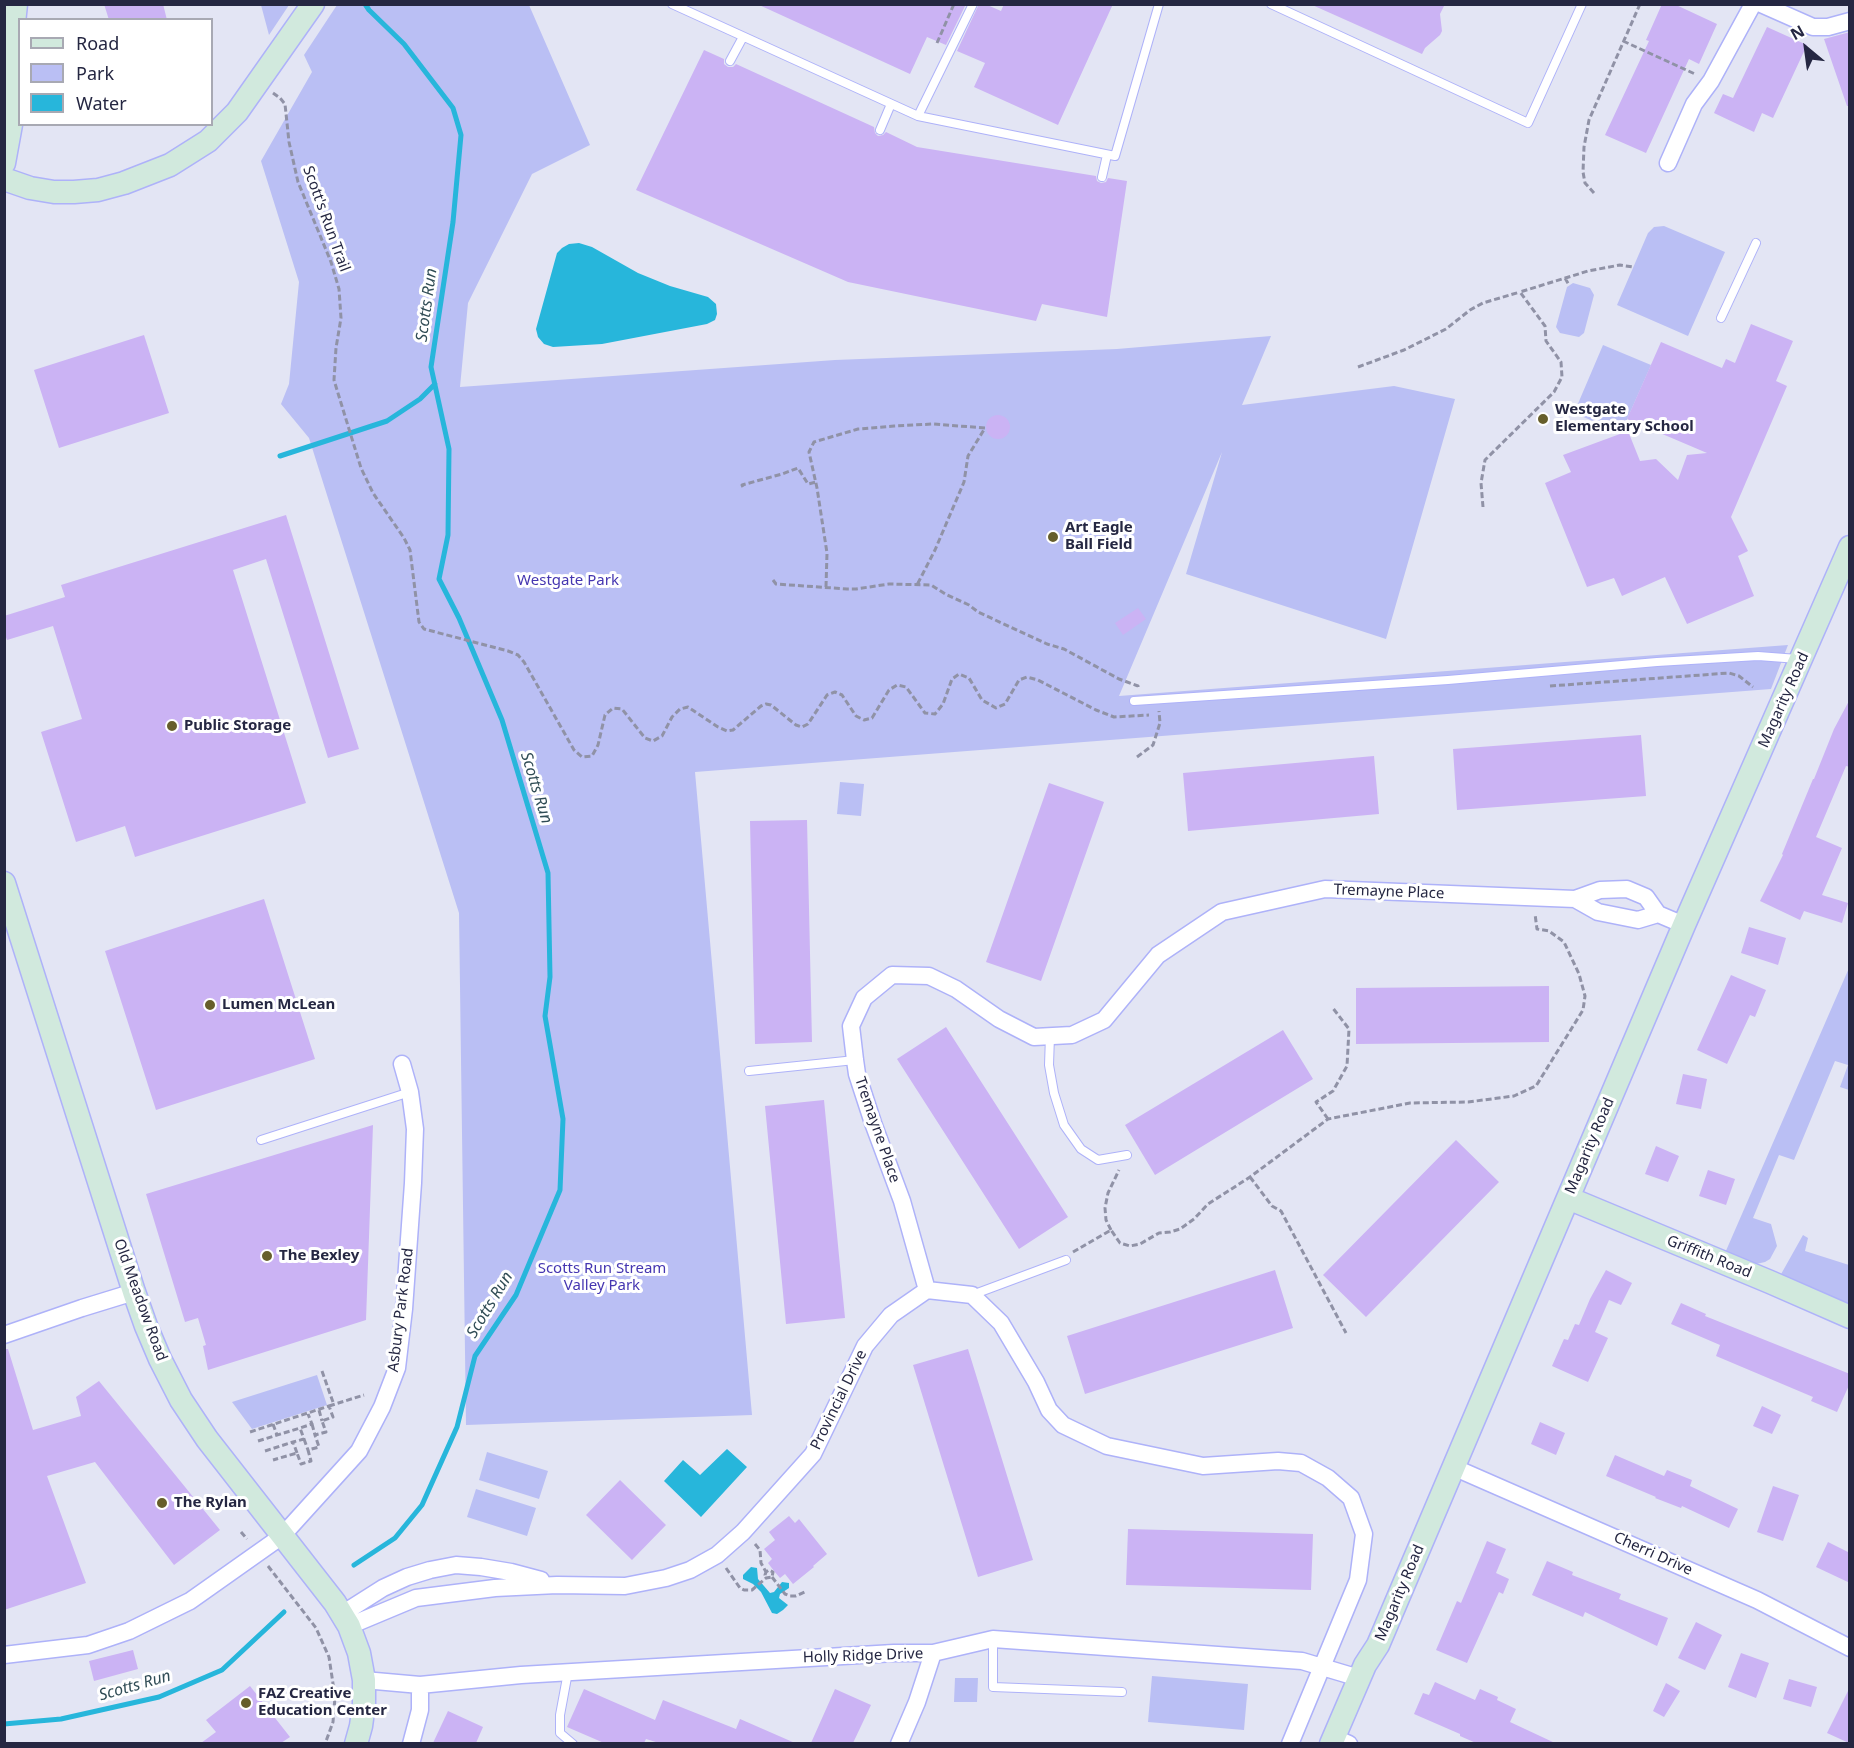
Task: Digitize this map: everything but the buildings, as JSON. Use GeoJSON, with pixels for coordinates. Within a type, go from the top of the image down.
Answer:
{"type":"FeatureCollection","features":[{"type":"Feature","properties":{"kind":"street"},"geometry":{"type":"LineString","coordinates":[[4,179],[30,188],[54,192],[98,190],[170,165],[208,141],[237,112],[313,4]]}},
{"type":"Feature","properties":{"kind":"street"},"geometry":{"type":"LineString","coordinates":[[1668,163],[1694,104],[1712,81],[1750,6],[1813,27],[1828,27],[1848,19]]}},
{"type":"Feature","properties":{"kind":"street"},"geometry":{"type":"LineString","coordinates":[[4,163],[16,97],[17,50],[12,11]]}},
{"type":"Feature","properties":{"kind":"street","name":"Magarity Road"},"geometry":{"type":"LineString","coordinates":[[1338,1741],[1359,1678],[1378,1645],[1684,925],[1850,547]]}},
{"type":"Feature","properties":{"kind":"street","name":"Old Meadow Road"},"geometry":{"type":"LineString","coordinates":[[4,883],[134,1292],[168,1377],[207,1439],[335,1603],[359,1653],[364,1680],[364,1704],[356,1743]]}},
{"type":"Feature","properties":{"kind":"street","name":"Tremayne Place"},"geometry":{"type":"LineString","coordinates":[[927,1290],[902,1201],[857,1074],[851,1026],[864,998],[892,975],[928,976],[956,989],[999,1019],[1034,1037],[1072,1035],[1104,1020],[1158,955],[1222,912],[1325,889],[1575,899],[1600,890],[1627,889],[1646,897],[1658,914],[1684,925]]}},
{"type":"Feature","properties":{"kind":"street","name":"Tremayne Place"},"geometry":{"type":"LineString","coordinates":[[1575,899],[1598,912],[1638,921],[1658,914]]}},
{"type":"Feature","properties":{"kind":"street","name":"Asbury Park Road"},"geometry":{"type":"LineString","coordinates":[[4,1655],[87,1645],[129,1631],[190,1601],[282,1536],[359,1451],[382,1407],[397,1368],[413,1183],[415,1129],[410,1092],[402,1064]]}},
{"type":"Feature","properties":{"kind":"street","name":"Griffith Road"},"geometry":{"type":"LineString","coordinates":[[1568,1198],[1850,1317]]}},
{"type":"Feature","properties":{"kind":"street"},"geometry":{"type":"LineString","coordinates":[[927,1290],[972,1295],[1001,1323],[1036,1382],[1049,1410],[1063,1425],[1107,1446],[1203,1466],[1278,1461],[1301,1463],[1328,1478],[1351,1498],[1364,1534],[1358,1580],[1290,1743]]}},
{"type":"Feature","properties":{"kind":"street","name":"Provincial Drive"},"geometry":{"type":"LineString","coordinates":[[345,1620],[416,1598],[495,1588],[557,1585],[625,1586],[666,1578],[690,1570],[717,1555],[743,1532],[813,1454],[865,1346],[891,1315],[927,1290]]}},
{"type":"Feature","properties":{"kind":"street"},"geometry":{"type":"LineString","coordinates":[[4,1335],[134,1292]]}},
{"type":"Feature","properties":{"kind":"street","name":"Cherri Drive"},"geometry":{"type":"LineString","coordinates":[[1453,1467],[1757,1600],[1850,1648]]}},
{"type":"Feature","properties":{"kind":"street","name":"Provincial Drive"},"geometry":{"type":"LineString","coordinates":[[345,1620],[383,1588],[407,1577],[456,1565],[511,1572],[557,1585]]}},
{"type":"Feature","properties":{"kind":"street","name":"Holly Ridge Drive"},"geometry":{"type":"LineString","coordinates":[[364,1680],[420,1685],[568,1672],[894,1653],[933,1653],[993,1639],[1302,1661],[1359,1678]]}},
{"type":"Feature","properties":{"kind":"street"},"geometry":{"type":"LineString","coordinates":[[899,1743],[917,1702],[933,1653]]}},
{"type":"Feature","properties":{"kind":"street"},"geometry":{"type":"LineString","coordinates":[[411,1743],[420,1710],[420,1685]]}},
{"type":"Feature","properties":{"kind":"lane"},"geometry":{"type":"LineString","coordinates":[[672,4],[918,116],[1115,156],[1159,4]]}},
{"type":"Feature","properties":{"kind":"lane"},"geometry":{"type":"LineString","coordinates":[[918,116],[973,4]]}},
{"type":"Feature","properties":{"kind":"lane"},"geometry":{"type":"LineString","coordinates":[[1271,4],[1528,123],[1582,4]]}},
{"type":"Feature","properties":{"kind":"lane"},"geometry":{"type":"LineString","coordinates":[[730,62],[743,37]]}},
{"type":"Feature","properties":{"kind":"lane"},"geometry":{"type":"LineString","coordinates":[[880,130],[891,104]]}},
{"type":"Feature","properties":{"kind":"lane"},"geometry":{"type":"LineString","coordinates":[[1102,177],[1107,155]]}},
{"type":"Feature","properties":{"kind":"lane"},"geometry":{"type":"LineString","coordinates":[[1721,318],[1755,243]]}},
{"type":"Feature","properties":{"kind":"lane"},"geometry":{"type":"LineString","coordinates":[[1136,701],[1758,656],[1802,659]]}},
{"type":"Feature","properties":{"kind":"lane"},"geometry":{"type":"LineString","coordinates":[[1050,1036],[1049,1065],[1054,1093],[1064,1125],[1081,1149],[1098,1160],[1127,1155]]}},
{"type":"Feature","properties":{"kind":"lane"},"geometry":{"type":"LineString","coordinates":[[749,1071],[855,1060]]}},
{"type":"Feature","properties":{"kind":"lane"},"geometry":{"type":"LineString","coordinates":[[261,1140],[410,1092]]}},
{"type":"Feature","properties":{"kind":"lane"},"geometry":{"type":"LineString","coordinates":[[972,1295],[1066,1260]]}},
{"type":"Feature","properties":{"kind":"lane"},"geometry":{"type":"LineString","coordinates":[[993,1639],[993,1687],[1122,1692]]}},
{"type":"Feature","properties":{"kind":"lane"},"geometry":{"type":"LineString","coordinates":[[568,1672],[560,1715],[560,1733],[573,1743]]}},
{"type":"Feature","properties":{"kind":"path"},"geometry":{"type":"LineString","coordinates":[[937,44],[954,4]]}},
{"type":"Feature","properties":{"kind":"path"},"geometry":{"type":"LineString","coordinates":[[1594,193],[1586,183],[1583,172],[1584,147],[1589,120],[1640,4]]}},
{"type":"Feature","properties":{"kind":"path"},"geometry":{"type":"LineString","coordinates":[[1623,41],[1712,81]]}},
{"type":"Feature","properties":{"kind":"path","name":"Scott's Run Trail"},"geometry":{"type":"LineString","coordinates":[[269,90],[285,104],[289,142],[298,182],[331,262],[339,289],[341,318],[334,380],[361,468],[373,493],[410,550],[419,622],[424,629],[508,651],[518,656],[524,662],[574,750],[582,757],[592,756],[598,745],[605,715],[613,708],[622,709],[645,738],[652,741],[662,736],[672,717],[680,709],[688,707],[727,731],[733,730],[760,706],[766,704],[771,705],[796,725],[802,727],[808,724],[828,694],[835,692],[842,695],[856,716],[864,720],[872,718],[879,710],[889,690],[897,685],[906,687],[925,713],[935,714],[943,704],[952,679],[959,674],[969,678],[982,700],[996,708],[1005,704],[1019,680],[1028,677],[1114,717],[1160,714]]}},
{"type":"Feature","properties":{"kind":"path"},"geometry":{"type":"LineString","coordinates":[[1358,367],[1404,350],[1446,329],[1483,303],[1565,278],[1620,265],[1633,267]]}},
{"type":"Feature","properties":{"kind":"path"},"geometry":{"type":"LineString","coordinates":[[1565,278],[1569,285]]}},
{"type":"Feature","properties":{"kind":"path"},"geometry":{"type":"LineString","coordinates":[[1483,507],[1481,483],[1485,460],[1554,392],[1562,376],[1561,362],[1546,341],[1545,326],[1520,292]]}},
{"type":"Feature","properties":{"kind":"path"},"geometry":{"type":"LineString","coordinates":[[826,587],[827,553],[809,452],[814,442],[858,429],[894,426],[933,424],[986,428],[968,456],[964,482],[935,550],[917,585]]}},
{"type":"Feature","properties":{"kind":"path"},"geometry":{"type":"LineString","coordinates":[[743,487],[742,485],[798,468],[808,484],[816,482]]}},
{"type":"Feature","properties":{"kind":"path"},"geometry":{"type":"LineString","coordinates":[[773,580],[776,585],[856,589],[889,584],[931,585],[978,612],[1047,644],[1064,649],[1119,679],[1138,686],[1136,716]]}},
{"type":"Feature","properties":{"kind":"path"},"geometry":{"type":"LineString","coordinates":[[1137,757],[1153,745],[1160,723],[1159,699]]}},
{"type":"Feature","properties":{"kind":"path"},"geometry":{"type":"LineString","coordinates":[[1127,1155],[1108,1193],[1105,1208],[1106,1220],[1111,1230],[1120,1243],[1130,1246],[1140,1244],[1159,1233],[1180,1229],[1194,1219],[1208,1204],[1250,1177],[1328,1119],[1410,1103],[1468,1102],[1514,1096],[1536,1086],[1583,1010],[1586,996],[1579,974],[1564,942],[1549,931],[1537,929],[1534,898]]}},
{"type":"Feature","properties":{"kind":"path"},"geometry":{"type":"LineString","coordinates":[[1328,1119],[1316,1102],[1333,1091],[1347,1066],[1350,1029],[1332,1007]]}},
{"type":"Feature","properties":{"kind":"path"},"geometry":{"type":"LineString","coordinates":[[1250,1177],[1272,1206],[1281,1211],[1346,1333]]}},
{"type":"Feature","properties":{"kind":"path"},"geometry":{"type":"LineString","coordinates":[[1066,1260],[1076,1250],[1111,1230]]}},
{"type":"Feature","properties":{"kind":"path"},"geometry":{"type":"LineString","coordinates":[[322,1371],[333,1417],[322,1421]]}},
{"type":"Feature","properties":{"kind":"path"},"geometry":{"type":"LineString","coordinates":[[250,1432],[364,1395]]}},
{"type":"Feature","properties":{"kind":"path"},"geometry":{"type":"LineString","coordinates":[[315,1435],[326,1432],[319,1410]]}},
{"type":"Feature","properties":{"kind":"path"},"geometry":{"type":"LineString","coordinates":[[308,1413],[319,1446],[308,1450]]}},
{"type":"Feature","properties":{"kind":"path"},"geometry":{"type":"LineString","coordinates":[[273,1424],[277,1435]]}},
{"type":"Feature","properties":{"kind":"path"},"geometry":{"type":"LineString","coordinates":[[258,1441],[312,1424]]}},
{"type":"Feature","properties":{"kind":"path"},"geometry":{"type":"LineString","coordinates":[[293,1442],[301,1464],[311,1461],[300,1428]]}},
{"type":"Feature","properties":{"kind":"path"},"geometry":{"type":"LineString","coordinates":[[266,1450],[304,1439]]}},
{"type":"Feature","properties":{"kind":"path"},"geometry":{"type":"LineString","coordinates":[[273,1460],[297,1453]]}},
{"type":"Feature","properties":{"kind":"path"},"geometry":{"type":"LineString","coordinates":[[241,1532],[316,1628],[329,1657],[335,1697],[333,1722],[325,1743]]}},
{"type":"Feature","properties":{"kind":"path"},"geometry":{"type":"LineString","coordinates":[[743,1532],[760,1550],[761,1563],[766,1572],[765,1579]]}},
{"type":"Feature","properties":{"kind":"path"},"geometry":{"type":"LineString","coordinates":[[717,1555],[740,1588],[747,1591],[772,1577]]}},
{"type":"Feature","properties":{"kind":"path"},"geometry":{"type":"LineString","coordinates":[[766,1572],[773,1571],[772,1577],[785,1594],[796,1596],[807,1591]]}},
{"type":"Feature","properties":{"kind":"green space"},"geometry":{"type":"Polygon","coordinates":[[[261,5],[289,5],[269,35],[261,5]]]}},
{"type":"Feature","properties":{"kind":"green space"},"geometry":{"type":"Polygon","coordinates":[[[337,5],[529,5],[590,145],[532,174],[468,303],[460,387],[835,360],[1117,349],[1271,336],[1242,405],[1394,386],[1455,399],[1386,639],[1186,574],[1222,452],[1119,696],[1788,645],[1771,689],[695,772],[752,1415],[466,1425],[459,913],[309,438],[281,404],[289,384],[299,282],[261,161],[312,72],[304,55],[337,5]]]}},
{"type":"Feature","properties":{"kind":"green space"},"geometry":{"type":"Polygon","coordinates":[[[1664,226],[1725,252],[1688,336],[1617,305],[1648,233],[1654,227],[1664,226]]]}},
{"type":"Feature","properties":{"kind":"green space"},"geometry":{"type":"Polygon","coordinates":[[[1573,283],[1590,288],[1594,295],[1584,333],[1579,337],[1560,333],[1556,327],[1567,287],[1573,283]]]}},
{"type":"Feature","properties":{"kind":"green space"},"geometry":{"type":"Polygon","coordinates":[[[1603,345],[1651,365],[1621,433],[1574,413],[1603,345]]]}},
{"type":"Feature","properties":{"kind":"green space"},"geometry":{"type":"Polygon","coordinates":[[[840,782],[864,784],[861,816],[837,814],[840,782]]]}},
{"type":"Feature","properties":{"kind":"green space"},"geometry":{"type":"Polygon","coordinates":[[[1849,968],[1849,1090],[1840,1087],[1848,1065],[1835,1061],[1794,1160],[1779,1155],[1753,1218],[1771,1224],[1777,1246],[1770,1259],[1756,1264],[1725,1253],[1849,968]]]}},
{"type":"Feature","properties":{"kind":"green space"},"geometry":{"type":"Polygon","coordinates":[[[1803,1235],[1808,1238],[1805,1251],[1849,1265],[1849,1304],[1780,1276],[1803,1235]]]}},
{"type":"Feature","properties":{"kind":"green space"},"geometry":{"type":"Polygon","coordinates":[[[317,1375],[327,1405],[252,1429],[232,1402],[317,1375]]]}},
{"type":"Feature","properties":{"kind":"green space"},"geometry":{"type":"Polygon","coordinates":[[[487,1452],[548,1471],[539,1499],[479,1480],[487,1452]]]}},
{"type":"Feature","properties":{"kind":"green space"},"geometry":{"type":"Polygon","coordinates":[[[476,1489],[536,1508],[527,1536],[467,1517],[476,1489]]]}},
{"type":"Feature","properties":{"kind":"green space"},"geometry":{"type":"Polygon","coordinates":[[[1152,1676],[1248,1684],[1244,1730],[1148,1722],[1152,1676]]]}},
{"type":"Feature","properties":{"kind":"green space"},"geometry":{"type":"Polygon","coordinates":[[[955,1678],[978,1678],[977,1702],[954,1702],[955,1678]]]}},
{"type":"Feature","properties":{"kind":"water"},"geometry":{"type":"Polygon","coordinates":[[[579,243],[592,247],[638,273],[670,286],[708,297],[716,304],[715,320],[707,324],[602,344],[553,347],[544,344],[538,337],[536,329],[557,253],[569,244],[579,243]]]}},
{"type":"Feature","properties":{"kind":"water"},"geometry":{"type":"Polygon","coordinates":[[[727,1449],[747,1467],[701,1517],[664,1481],[683,1460],[700,1475],[727,1449]]]}},
{"type":"Feature","properties":{"kind":"water"},"geometry":{"type":"Polygon","coordinates":[[[751,1567],[757,1568],[758,1579],[770,1593],[774,1592],[782,1582],[789,1583],[789,1588],[780,1594],[779,1598],[788,1605],[777,1614],[772,1613],[761,1592],[753,1584],[743,1579],[743,1575],[751,1567]]]}},
{"type":"Feature","properties":{"kind":"waterway","name":"Scotts Run"},"geometry":{"type":"LineString","coordinates":[[354,1565],[395,1538],[422,1505],[457,1427],[475,1356],[516,1295],[560,1190],[563,1119],[545,1016],[550,977],[548,873],[502,720],[459,618],[439,579],[448,535],[449,449],[431,367],[453,222],[461,135],[453,108],[404,44],[365,4]]}},
{"type":"Feature","properties":{"kind":"waterway"},"geometry":{"type":"LineString","coordinates":[[280,456],[387,421],[420,399],[435,384]]}},
{"type":"Feature","properties":{"kind":"waterway","name":"Scotts Run"},"geometry":{"type":"LineString","coordinates":[[4,1724],[61,1719],[159,1697],[222,1670],[284,1612]]}},
{"type":"Feature","properties":{"kind":"place","name":"Westgate Elementary School"},"geometry":{"type":"Point","coordinates":[1543,419]}},
{"type":"Feature","properties":{"kind":"place","name":"Art Eagle Ball Field"},"geometry":{"type":"Point","coordinates":[1053,537]}},
{"type":"Feature","properties":{"kind":"place","name":"Public Storage"},"geometry":{"type":"Point","coordinates":[172,726]}},
{"type":"Feature","properties":{"kind":"place","name":"Lumen McLean"},"geometry":{"type":"Point","coordinates":[210,1005]}},
{"type":"Feature","properties":{"kind":"place","name":"The Bexley"},"geometry":{"type":"Point","coordinates":[267,1256]}},
{"type":"Feature","properties":{"kind":"place","name":"The Rylan"},"geometry":{"type":"Point","coordinates":[162,1503]}},
{"type":"Feature","properties":{"kind":"place","name":"FAZ Creative Education Center"},"geometry":{"type":"Point","coordinates":[246,1703]}},
{"type":"Feature","properties":{"kind":"park label","name":"Westgate Park"},"geometry":{"type":"Point","coordinates":[568,581]}},
{"type":"Feature","properties":{"kind":"park label","name":"Scotts Run Stream Valley Park"},"geometry":{"type":"Point","coordinates":[602,1278]}}]}
